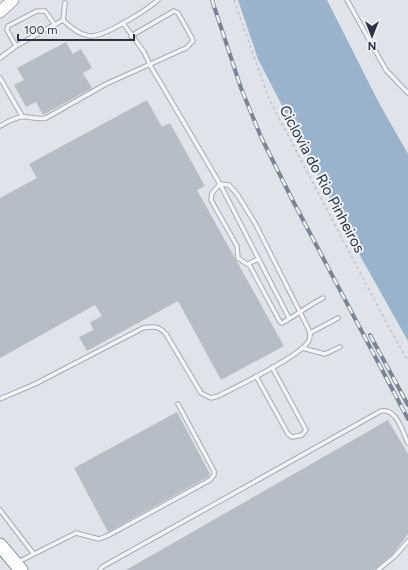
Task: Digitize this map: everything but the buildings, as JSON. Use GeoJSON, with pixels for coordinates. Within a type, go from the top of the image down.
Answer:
{"type":"FeatureCollection","features":[{"type":"Feature","properties":{"kind":"highway"},"geometry":{"type":"LineString","coordinates":[[0,545],[14,568]]}},
{"type":"Feature","properties":{"kind":"highway"},"geometry":{"type":"LineString","coordinates":[[0,549],[14,568]]}},
{"type":"Feature","properties":{"kind":"main road"},"geometry":{"type":"LineString","coordinates":[[0,12],[13,0]]}},
{"type":"Feature","properties":{"kind":"lane"},"geometry":{"type":"LineString","coordinates":[[63,20],[74,29],[89,36],[95,36],[123,23],[158,0]]}},
{"type":"Feature","properties":{"kind":"lane"},"geometry":{"type":"LineString","coordinates":[[347,0],[386,70],[408,93]]}},
{"type":"Feature","properties":{"kind":"lane"},"geometry":{"type":"LineString","coordinates":[[63,20],[64,3]]}},
{"type":"Feature","properties":{"kind":"lane"},"geometry":{"type":"LineString","coordinates":[[16,46],[7,30],[8,26],[37,11],[42,10],[45,11],[55,25]]}},
{"type":"Feature","properties":{"kind":"lane"},"geometry":{"type":"LineString","coordinates":[[0,126],[22,116],[36,119],[46,118],[106,84],[186,48],[193,41],[178,13],[174,11],[131,36]]}},
{"type":"Feature","properties":{"kind":"lane"},"geometry":{"type":"LineString","coordinates":[[0,58],[16,46],[63,20]]}},
{"type":"Feature","properties":{"kind":"lane"},"geometry":{"type":"LineString","coordinates":[[123,23],[144,52],[150,65],[220,184],[290,318]]}},
{"type":"Feature","properties":{"kind":"lane"},"geometry":{"type":"LineString","coordinates":[[0,78],[22,116]]}},
{"type":"Feature","properties":{"kind":"lane"},"geometry":{"type":"LineString","coordinates":[[220,184],[212,193],[211,200],[237,246],[238,258],[248,264],[280,322],[282,323],[323,298]]}},
{"type":"Feature","properties":{"kind":"lane"},"geometry":{"type":"LineString","coordinates":[[0,399],[36,384],[143,328],[155,326],[161,328],[201,393],[211,398],[218,396],[287,359],[302,348],[308,342],[310,333],[300,312],[255,223],[237,194],[229,185],[220,184]]}},
{"type":"Feature","properties":{"kind":"lane"},"geometry":{"type":"LineString","coordinates":[[248,264],[258,258]]}},
{"type":"Feature","properties":{"kind":"lane"},"geometry":{"type":"LineString","coordinates":[[310,333],[338,318]]}},
{"type":"Feature","properties":{"kind":"lane"},"geometry":{"type":"LineString","coordinates":[[302,348],[325,354],[340,347]]}},
{"type":"Feature","properties":{"kind":"lane"},"geometry":{"type":"LineString","coordinates":[[256,376],[288,434],[292,437],[302,435],[306,430],[272,367]]}},
{"type":"Feature","properties":{"kind":"lane"},"geometry":{"type":"LineString","coordinates":[[14,568],[33,554],[76,532],[99,539],[109,535],[210,480],[214,474],[214,471],[178,404]]}},
{"type":"Feature","properties":{"kind":"lane"},"geometry":{"type":"LineString","coordinates":[[100,570],[102,567],[381,411],[386,410],[391,412],[408,443]]}},
{"type":"Feature","properties":{"kind":"lane"},"geometry":{"type":"LineString","coordinates":[[0,510],[33,554]]}},
{"type":"Feature","properties":{"kind":"lane"},"geometry":{"type":"LineString","coordinates":[[378,570],[395,556],[408,541]]}},
{"type":"Feature","properties":{"kind":"path","name":"Ciclovia do Rio Pinheiros"},"geometry":{"type":"LineString","coordinates":[[234,0],[269,99],[408,361]]}},
{"type":"Feature","properties":{"kind":"water"},"geometry":{"type":"Polygon","coordinates":[[[238,0],[327,0],[379,103],[408,154],[408,341],[349,236],[258,59],[238,0]]]}},
{"type":"Feature","properties":{"kind":"railway"},"geometry":{"type":"LineString","coordinates":[[212,0],[241,88],[261,137],[293,201],[408,419]]}},
{"type":"Feature","properties":{"kind":"railway"},"geometry":{"type":"LineString","coordinates":[[370,335],[408,405]]}}]}
